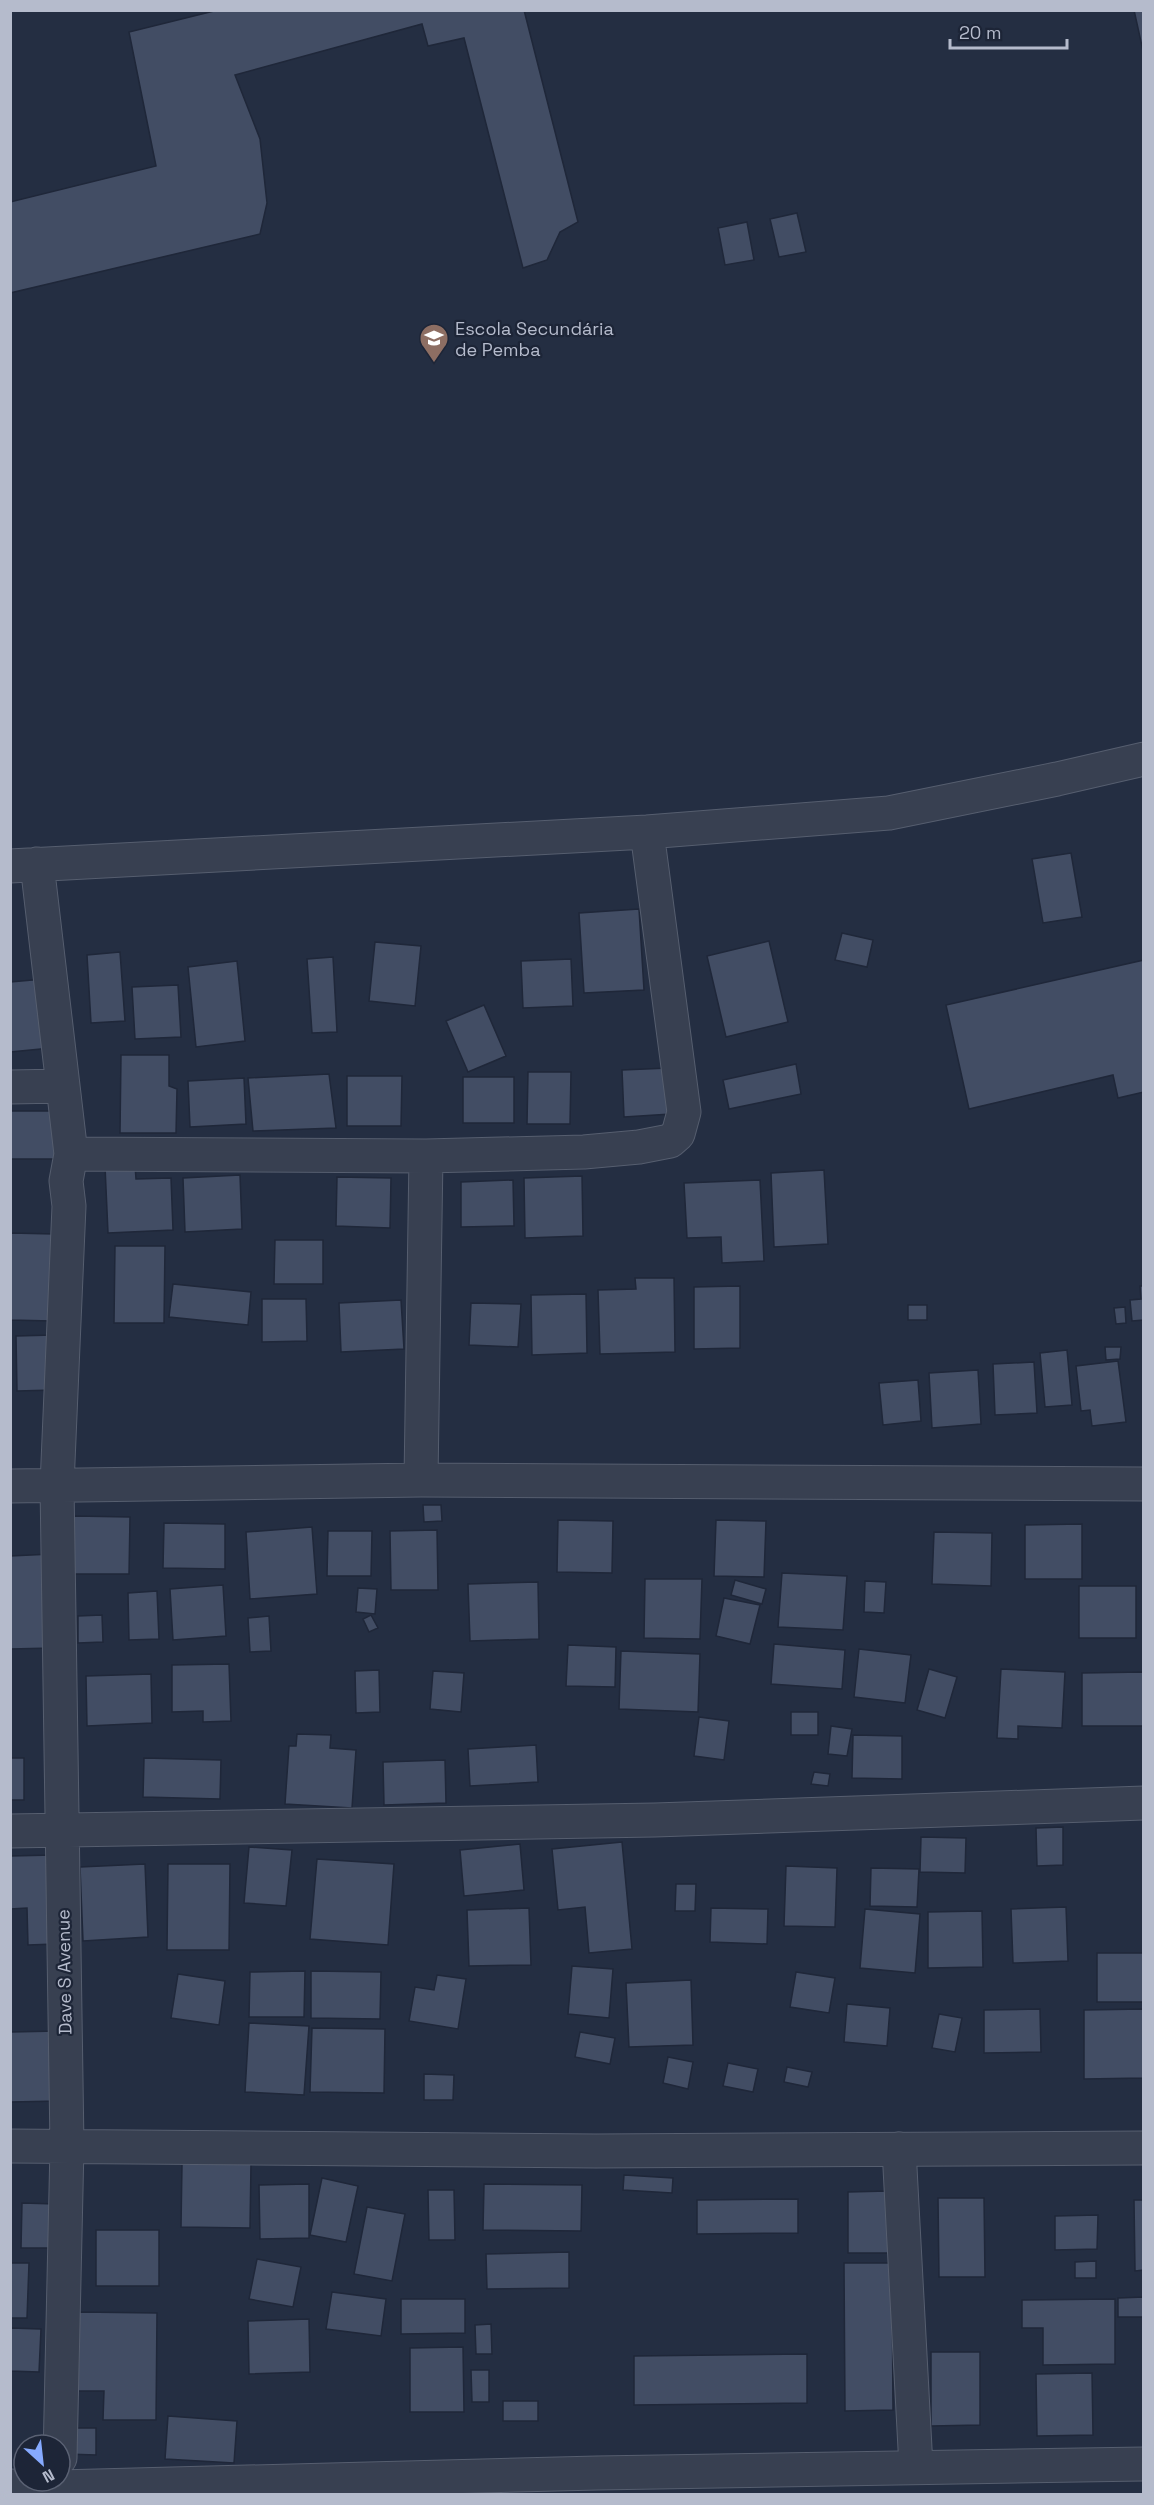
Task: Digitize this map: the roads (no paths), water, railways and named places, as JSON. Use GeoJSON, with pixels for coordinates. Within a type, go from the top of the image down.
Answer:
{"type":"FeatureCollection","features":[{"type":"Feature","properties":{"kind":"street"},"geometry":{"type":"LineString","coordinates":[[23,865],[647,832],[889,813],[1143,759]]}},
{"type":"Feature","properties":{"kind":"street"},"geometry":{"type":"LineString","coordinates":[[71,1154],[426,1156],[584,1152],[639,1147],[670,1141],[678,1134],[684,1112],[647,832]]}},
{"type":"Feature","properties":{"kind":"street","name":"Dave S Avenue"},"geometry":{"type":"LineString","coordinates":[[23,865],[63,1086],[71,1154],[66,1181],[69,1206],[57,1485],[67,2146],[61,2433]]}},
{"type":"Feature","properties":{"kind":"street"},"geometry":{"type":"LineString","coordinates":[[10,1087],[63,1086]]}},
{"type":"Feature","properties":{"kind":"street"},"geometry":{"type":"LineString","coordinates":[[421,1480],[426,1156]]}},
{"type":"Feature","properties":{"kind":"street"},"geometry":{"type":"LineString","coordinates":[[10,1486],[421,1480],[1143,1484]]}},
{"type":"Feature","properties":{"kind":"street"},"geometry":{"type":"LineString","coordinates":[[10,1831],[655,1820],[1143,1803]]}},
{"type":"Feature","properties":{"kind":"street"},"geometry":{"type":"LineString","coordinates":[[10,2146],[596,2151],[1143,2148]]}},
{"type":"Feature","properties":{"kind":"street"},"geometry":{"type":"LineString","coordinates":[[899,2149],[916,2467]]}},
{"type":"Feature","properties":{"kind":"street"},"geometry":{"type":"LineString","coordinates":[[72,2480],[1143,2464]]}},
{"type":"Feature","properties":{"kind":"place","name":"Escola Secundária de Pemba"},"geometry":{"type":"Point","coordinates":[434,364]}}]}
